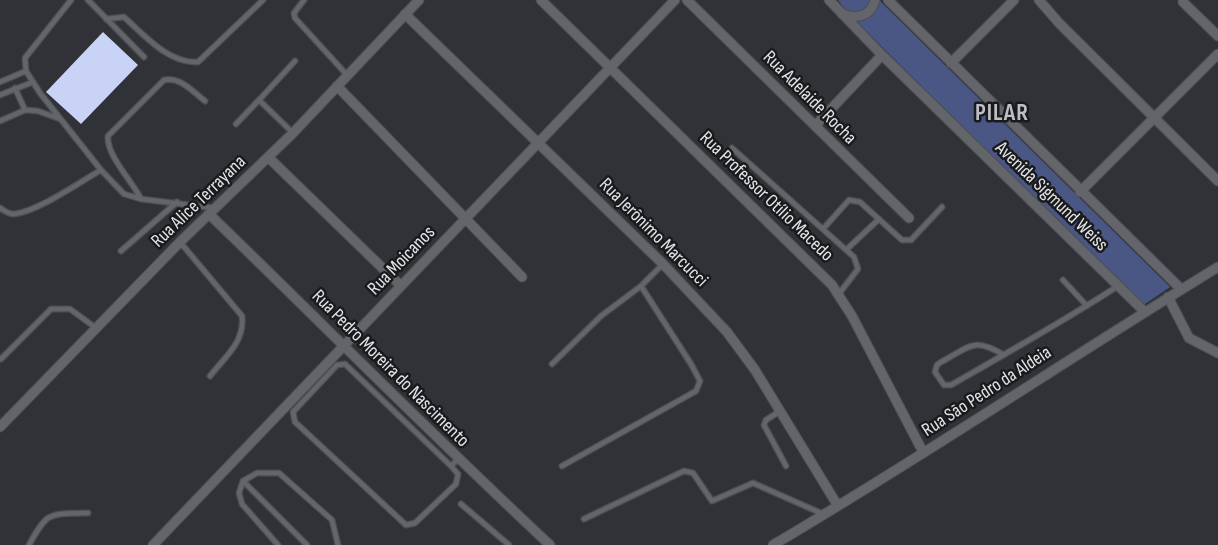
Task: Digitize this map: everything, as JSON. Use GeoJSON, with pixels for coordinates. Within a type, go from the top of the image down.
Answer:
{"type":"FeatureCollection","features":[{"type":"Feature","properties":{"kind":"street","name":"Rua Alice Terrayana"},"geometry":{"type":"LineString","coordinates":[[2,422],[180,242],[293,133],[419,0]]}},
{"type":"Feature","properties":{"kind":"street","name":"Rua Professor Otílio Macedo"},"geometry":{"type":"LineString","coordinates":[[541,0],[825,278],[838,295],[923,452]]}},
{"type":"Feature","properties":{"kind":"street","name":"Rua Moicanos"},"geometry":{"type":"LineString","coordinates":[[153,545],[343,344],[401,286],[674,0]]}},
{"type":"Feature","properties":{"kind":"street","name":"Rua Adelaide Rocha"},"geometry":{"type":"LineString","coordinates":[[687,0],[909,218]]}},
{"type":"Feature","properties":{"kind":"street","name":"Avenida Sigmund Weiss"},"geometry":{"type":"LineString","coordinates":[[829,0],[882,55],[1144,310]]}},
{"type":"Feature","properties":{"kind":"street"},"geometry":{"type":"LineString","coordinates":[[840,13],[852,17],[865,15],[873,7],[874,0]]}},
{"type":"Feature","properties":{"kind":"street","name":"Avenida Sigmund Weiss"},"geometry":{"type":"LineString","coordinates":[[888,0],[1181,290]]}},
{"type":"Feature","properties":{"kind":"street"},"geometry":{"type":"LineString","coordinates":[[951,63],[1014,0]]}},
{"type":"Feature","properties":{"kind":"street"},"geometry":{"type":"LineString","coordinates":[[1039,0],[1155,120],[1218,181]]}},
{"type":"Feature","properties":{"kind":"street"},"geometry":{"type":"LineString","coordinates":[[1183,2],[1218,36]]}},
{"type":"Feature","properties":{"kind":"street","name":"Rua Jerônimo Marcucci"},"geometry":{"type":"LineString","coordinates":[[404,14],[539,142],[663,264],[727,332],[755,370],[838,506]]}},
{"type":"Feature","properties":{"kind":"street"},"geometry":{"type":"LineString","coordinates":[[1080,192],[1155,120],[1218,54]]}},
{"type":"Feature","properties":{"kind":"street"},"geometry":{"type":"LineString","coordinates":[[815,126],[882,55]]}},
{"type":"Feature","properties":{"kind":"street"},"geometry":{"type":"LineString","coordinates":[[337,86],[467,217],[522,276]]}},
{"type":"Feature","properties":{"kind":"street"},"geometry":{"type":"LineString","coordinates":[[268,157],[401,286]]}},
{"type":"Feature","properties":{"kind":"street","name":"Rua Pedro Moreira do Nascimento"},"geometry":{"type":"LineString","coordinates":[[212,211],[458,459],[550,545]]}},
{"type":"Feature","properties":{"kind":"street","name":"Rua São Pedro da Aldeia"},"geometry":{"type":"LineString","coordinates":[[773,545],[824,515],[1144,310],[1218,267]]}},
{"type":"Feature","properties":{"kind":"street"},"geometry":{"type":"LineString","coordinates":[[1168,297],[1189,338],[1218,353]]}},
{"type":"Feature","properties":{"kind":"lane"},"geometry":{"type":"LineString","coordinates":[[70,0],[27,53],[24,64],[33,82],[101,170],[124,194],[142,199],[177,202],[212,211]]}},
{"type":"Feature","properties":{"kind":"lane"},"geometry":{"type":"LineString","coordinates":[[88,0],[144,57]]}},
{"type":"Feature","properties":{"kind":"lane"},"geometry":{"type":"LineString","coordinates":[[106,20],[124,16],[156,46],[174,56],[198,62],[263,0]]}},
{"type":"Feature","properties":{"kind":"lane"},"geometry":{"type":"LineString","coordinates":[[304,0],[294,13],[295,18],[347,75]]}},
{"type":"Feature","properties":{"kind":"lane"},"geometry":{"type":"LineString","coordinates":[[236,124],[295,62]]}},
{"type":"Feature","properties":{"kind":"lane"},"geometry":{"type":"LineString","coordinates":[[0,82],[26,71]]}},
{"type":"Feature","properties":{"kind":"lane"},"geometry":{"type":"LineString","coordinates":[[142,199],[111,152],[108,136],[164,80],[172,78],[182,82],[205,101]]}},
{"type":"Feature","properties":{"kind":"lane"},"geometry":{"type":"LineString","coordinates":[[0,95],[33,82]]}},
{"type":"Feature","properties":{"kind":"lane"},"geometry":{"type":"LineString","coordinates":[[15,88],[25,110]]}},
{"type":"Feature","properties":{"kind":"lane"},"geometry":{"type":"LineString","coordinates":[[259,100],[293,133]]}},
{"type":"Feature","properties":{"kind":"lane"},"geometry":{"type":"LineString","coordinates":[[0,121],[25,110],[38,111],[61,120]]}},
{"type":"Feature","properties":{"kind":"lane"},"geometry":{"type":"LineString","coordinates":[[732,148],[854,257],[858,269],[838,295]]}},
{"type":"Feature","properties":{"kind":"lane"},"geometry":{"type":"LineString","coordinates":[[0,208],[8,214],[16,214],[35,207],[101,170]]}},
{"type":"Feature","properties":{"kind":"lane"},"geometry":{"type":"LineString","coordinates":[[823,229],[849,200],[860,202],[902,240],[907,241],[942,207]]}},
{"type":"Feature","properties":{"kind":"lane"},"geometry":{"type":"LineString","coordinates":[[120,251],[177,202]]}},
{"type":"Feature","properties":{"kind":"lane"},"geometry":{"type":"LineString","coordinates":[[846,250],[879,219]]}},
{"type":"Feature","properties":{"kind":"lane"},"geometry":{"type":"LineString","coordinates":[[180,242],[190,251],[242,316],[243,328],[239,341],[210,376]]}},
{"type":"Feature","properties":{"kind":"lane"},"geometry":{"type":"LineString","coordinates":[[552,364],[602,316],[641,286],[663,264]]}},
{"type":"Feature","properties":{"kind":"lane"},"geometry":{"type":"LineString","coordinates":[[1063,280],[1087,306]]}},
{"type":"Feature","properties":{"kind":"lane"},"geometry":{"type":"LineString","coordinates":[[1004,355],[987,344],[975,344],[941,362],[937,365],[935,372],[944,385],[951,386],[1004,355],[1087,306],[1119,285]]}},
{"type":"Feature","properties":{"kind":"lane"},"geometry":{"type":"LineString","coordinates":[[562,466],[700,387],[700,381],[691,364],[641,286]]}},
{"type":"Feature","properties":{"kind":"lane"},"geometry":{"type":"LineString","coordinates":[[1,359],[51,309],[70,309],[96,328]]}},
{"type":"Feature","properties":{"kind":"lane"},"geometry":{"type":"LineString","coordinates":[[345,364],[451,466],[458,474],[456,484],[415,523],[406,525],[296,422],[293,412],[336,365],[345,364]]}},
{"type":"Feature","properties":{"kind":"lane"},"geometry":{"type":"LineString","coordinates":[[780,411],[766,420],[764,425],[786,466]]}},
{"type":"Feature","properties":{"kind":"lane"},"geometry":{"type":"LineString","coordinates":[[451,466],[458,459]]}},
{"type":"Feature","properties":{"kind":"lane"},"geometry":{"type":"LineString","coordinates":[[584,519],[684,471],[693,473],[712,501],[718,501],[753,483],[824,515]]}},
{"type":"Feature","properties":{"kind":"lane"},"geometry":{"type":"LineString","coordinates":[[278,545],[242,504],[239,493],[243,481],[257,473],[279,474],[332,520],[338,545]]}},
{"type":"Feature","properties":{"kind":"lane"},"geometry":{"type":"LineString","coordinates":[[243,481],[307,545]]}},
{"type":"Feature","properties":{"kind":"lane"},"geometry":{"type":"LineString","coordinates":[[461,504],[509,545]]}},
{"type":"Feature","properties":{"kind":"lane"},"geometry":{"type":"LineString","coordinates":[[29,545],[41,523],[50,516],[88,513]]}},
{"type":"Feature","properties":{"kind":"shaded area"},"geometry":{"type":"Polygon","coordinates":[[[838,0],[879,0],[1170,287],[1142,306],[847,12],[838,0]]]}},
{"type":"Feature","properties":{"kind":"building"},"geometry":{"type":"Polygon","coordinates":[[[103,32],[138,65],[81,124],[46,92],[103,32]]]}},
{"type":"Feature","properties":{"kind":"district","name":"PILAR"},"geometry":{"type":"Point","coordinates":[1002,114]}}]}
